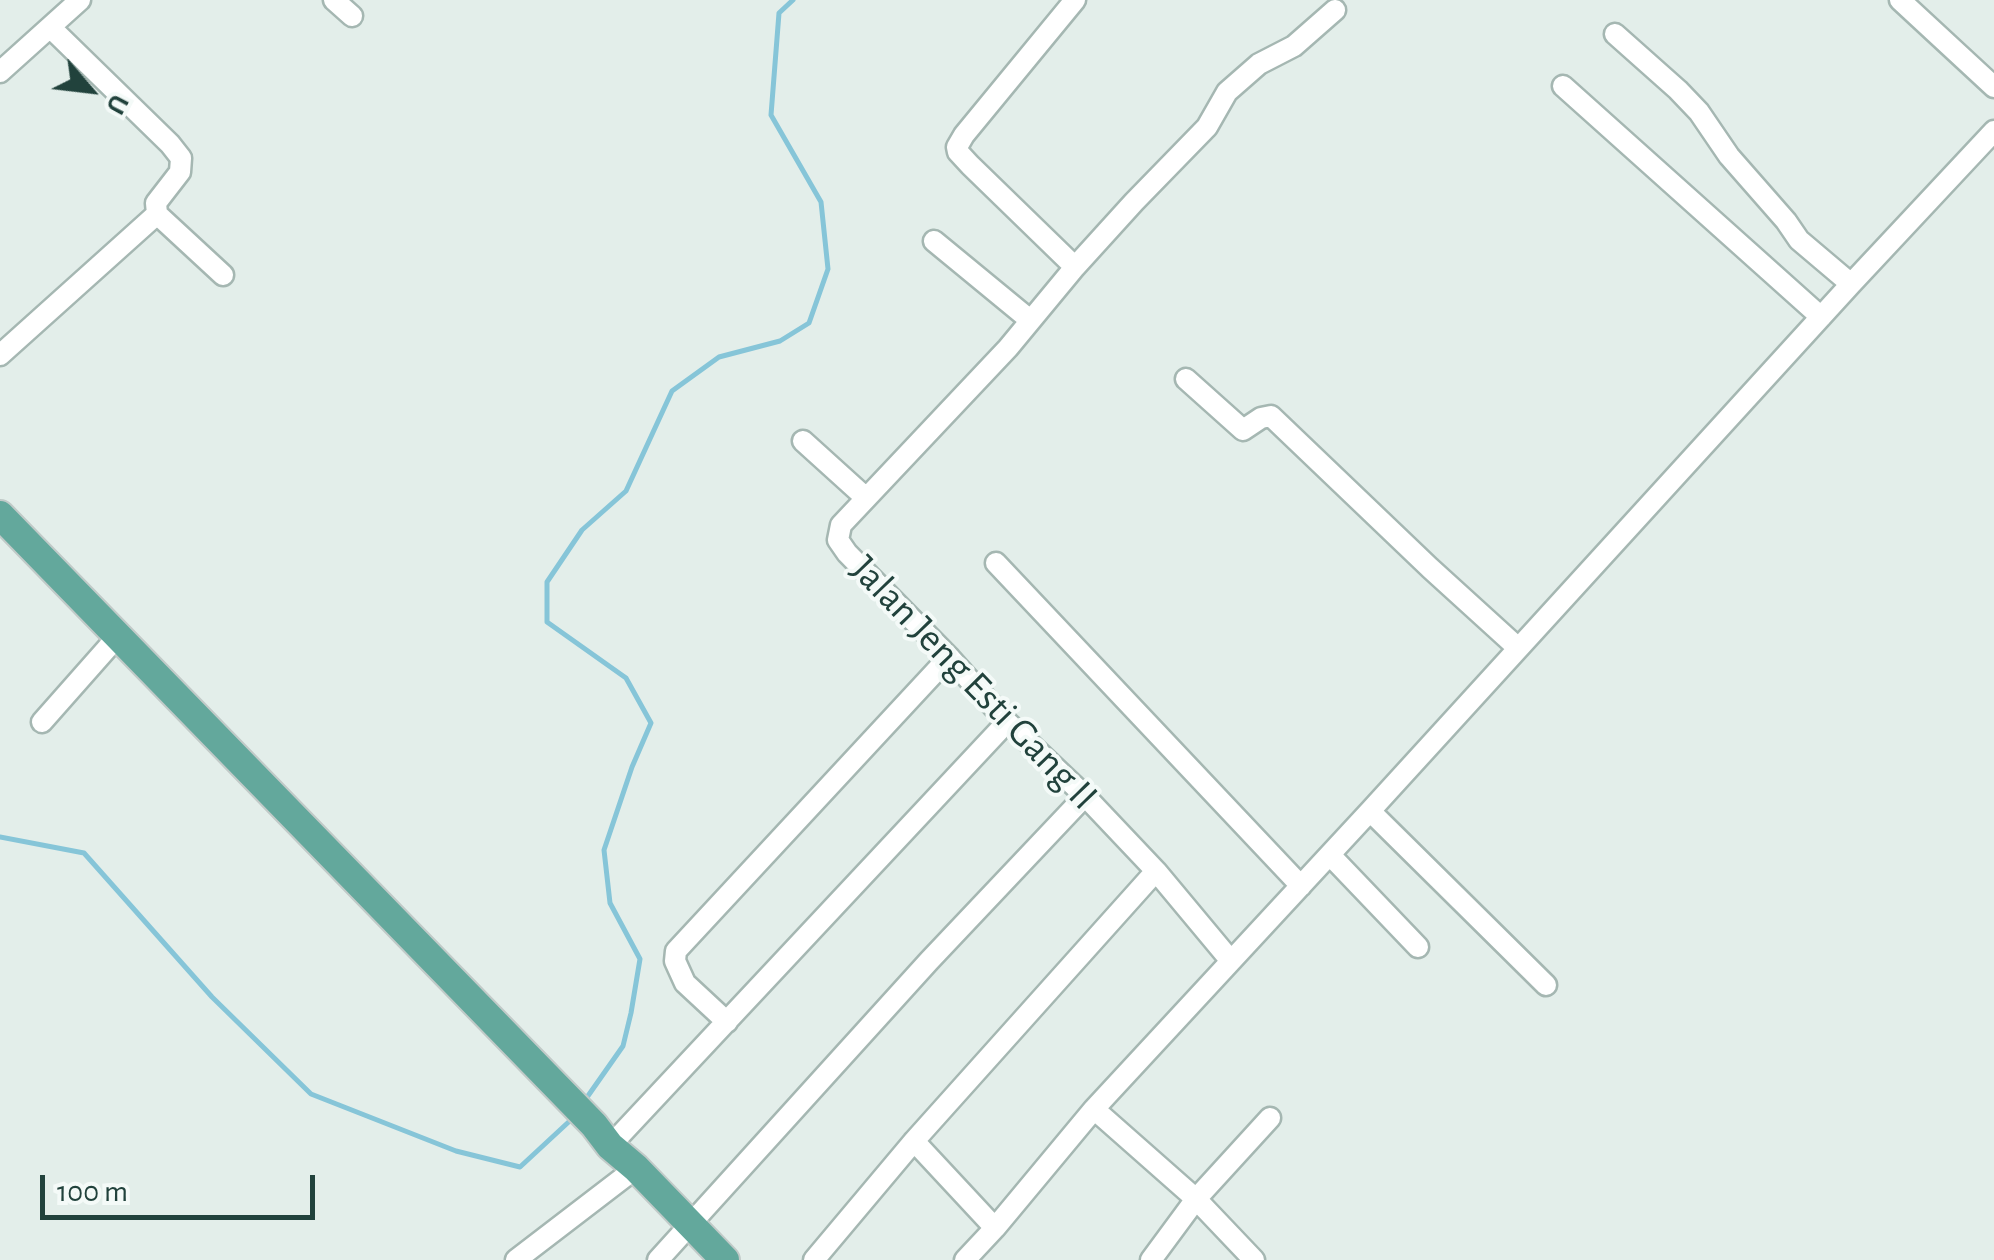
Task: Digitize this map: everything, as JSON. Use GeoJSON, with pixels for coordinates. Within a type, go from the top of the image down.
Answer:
{"type":"FeatureCollection","features":[{"type":"Feature","properties":{"kind":"main road"},"geometry":{"type":"LineString","coordinates":[[0,515],[724,1260]]}},
{"type":"Feature","properties":{"kind":"street"},"geometry":{"type":"LineString","coordinates":[[334,0],[352,16]]}},
{"type":"Feature","properties":{"kind":"street"},"geometry":{"type":"LineString","coordinates":[[1074,0],[964,135],[958,152],[1076,267]]}},
{"type":"Feature","properties":{"kind":"street"},"geometry":{"type":"LineString","coordinates":[[1900,0],[1994,86]]}},
{"type":"Feature","properties":{"kind":"street"},"geometry":{"type":"LineString","coordinates":[[0,72],[78,1]]}},
{"type":"Feature","properties":{"kind":"street","name":"Jalan Jeng Esti Gang II"},"geometry":{"type":"LineString","coordinates":[[1231,961],[1156,872],[1085,796],[1007,722],[838,540],[841,525],[1008,348],[1134,202],[1207,127],[1227,92],[1259,64],[1294,46],[1335,3]]}},
{"type":"Feature","properties":{"kind":"street"},"geometry":{"type":"LineString","coordinates":[[0,356],[156,214],[156,203],[180,172],[182,158],[170,144],[50,27]]}},
{"type":"Feature","properties":{"kind":"street"},"geometry":{"type":"LineString","coordinates":[[1615,34],[1699,112],[1728,156],[1799,240],[1851,284]]}},
{"type":"Feature","properties":{"kind":"street"},"geometry":{"type":"LineString","coordinates":[[1563,86],[1821,317]]}},
{"type":"Feature","properties":{"kind":"street"},"geometry":{"type":"LineString","coordinates":[[966,1260],[1094,1108],[1994,131]]}},
{"type":"Feature","properties":{"kind":"street"},"geometry":{"type":"LineString","coordinates":[[156,214],[224,275]]}},
{"type":"Feature","properties":{"kind":"street"},"geometry":{"type":"LineString","coordinates":[[934,241],[1030,320]]}},
{"type":"Feature","properties":{"kind":"street"},"geometry":{"type":"LineString","coordinates":[[1186,380],[1243,430],[1272,416],[1518,648]]}},
{"type":"Feature","properties":{"kind":"street"},"geometry":{"type":"LineString","coordinates":[[803,441],[866,498]]}},
{"type":"Feature","properties":{"kind":"street"},"geometry":{"type":"LineString","coordinates":[[996,562],[1301,886]]}},
{"type":"Feature","properties":{"kind":"street"},"geometry":{"type":"LineString","coordinates":[[42,722],[118,636]]}},
{"type":"Feature","properties":{"kind":"street"},"geometry":{"type":"LineString","coordinates":[[727,1022],[685,984],[674,960],[676,952],[949,657]]}},
{"type":"Feature","properties":{"kind":"street"},"geometry":{"type":"LineString","coordinates":[[602,1136],[727,1022],[1007,722]]}},
{"type":"Feature","properties":{"kind":"street"},"geometry":{"type":"LineString","coordinates":[[658,1260],[929,961],[1085,796]]}},
{"type":"Feature","properties":{"kind":"street"},"geometry":{"type":"LineString","coordinates":[[1370,811],[1546,985]]}},
{"type":"Feature","properties":{"kind":"street"},"geometry":{"type":"LineString","coordinates":[[1330,855],[1418,946]]}},
{"type":"Feature","properties":{"kind":"street"},"geometry":{"type":"LineString","coordinates":[[814,1260],[914,1141],[1156,872]]}},
{"type":"Feature","properties":{"kind":"street"},"geometry":{"type":"LineString","coordinates":[[1094,1108],[1196,1199],[1254,1260]]}},
{"type":"Feature","properties":{"kind":"street"},"geometry":{"type":"LineString","coordinates":[[1151,1260],[1196,1199],[1270,1118]]}},
{"type":"Feature","properties":{"kind":"street"},"geometry":{"type":"LineString","coordinates":[[914,1141],[995,1228]]}},
{"type":"Feature","properties":{"kind":"street"},"geometry":{"type":"LineString","coordinates":[[516,1260],[636,1168]]}},
{"type":"Feature","properties":{"kind":"waterway"},"geometry":{"type":"LineString","coordinates":[[583,1103],[623,1046],[631,1013],[640,959],[610,903],[604,850],[651,723],[626,678],[547,622],[547,582],[582,530],[626,491],[672,391],[719,357],[780,341],[809,323],[828,269],[821,202],[771,115],[779,13],[793,0]]}},
{"type":"Feature","properties":{"kind":"waterway"},"geometry":{"type":"LineString","coordinates":[[0,837],[84,853],[212,997],[311,1094],[456,1151],[520,1167],[574,1117]]}}]}
